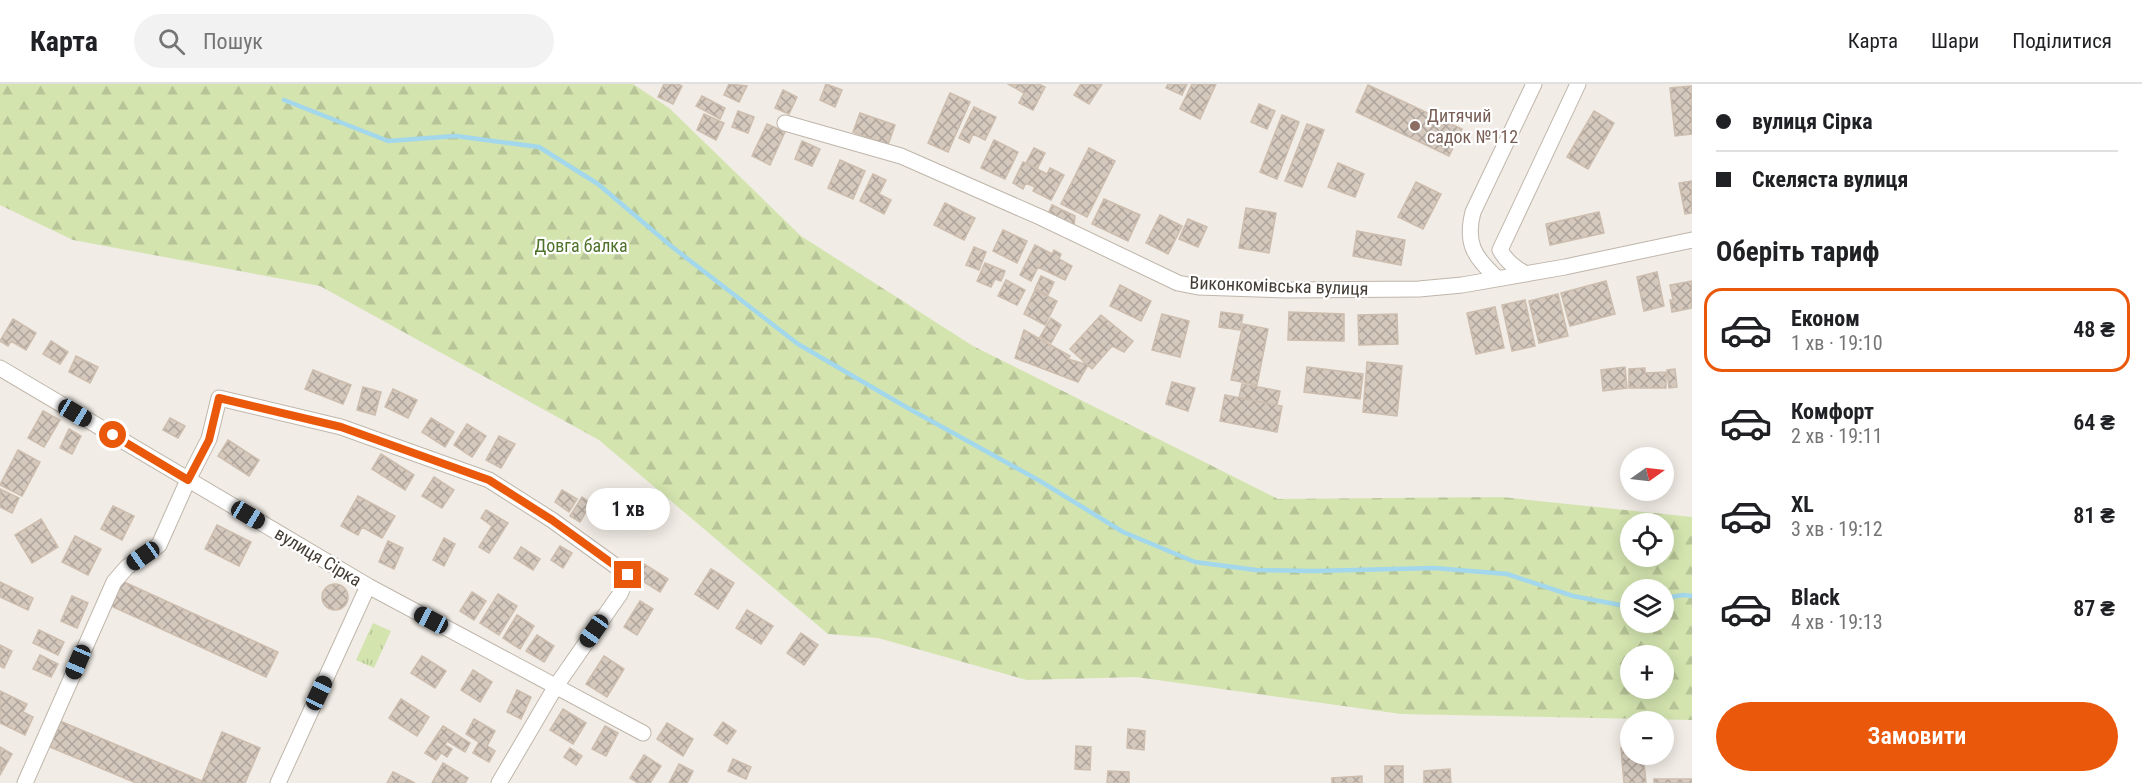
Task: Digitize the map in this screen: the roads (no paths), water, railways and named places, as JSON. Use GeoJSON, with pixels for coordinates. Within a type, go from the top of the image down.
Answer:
{"type":"FeatureCollection","features":[{"type":"Feature","properties":{"kind":"street"},"geometry":{"type":"LineString","coordinates":[[1497,278],[1475,254],[1470,240],[1470,226],[1473,212],[1534,84]]}},
{"type":"Feature","properties":{"kind":"street"},"geometry":{"type":"LineString","coordinates":[[1470,240],[1478,250],[1488,253],[1500,249],[1578,84]]}},
{"type":"Feature","properties":{"kind":"street","name":"Виконкомівська вулиця"},"geometry":{"type":"LineString","coordinates":[[785,123],[901,156],[1040,217],[1157,274],[1188,285],[1209,288],[1419,289],[1462,285],[1692,240]]}},
{"type":"Feature","properties":{"kind":"street"},"geometry":{"type":"LineString","coordinates":[[1500,249],[1505,259],[1526,274]]}},
{"type":"Feature","properties":{"kind":"street","name":"вулиця Сірка"},"geometry":{"type":"LineString","coordinates":[[0,368],[368,586],[643,733]]}},
{"type":"Feature","properties":{"kind":"street"},"geometry":{"type":"LineString","coordinates":[[25,783],[114,582],[127,567],[159,544],[209,440],[219,398],[341,427],[489,480],[552,520],[628,575],[620,594],[555,686],[500,783]]}},
{"type":"Feature","properties":{"kind":"street"},"geometry":{"type":"LineString","coordinates":[[278,783],[368,586]]}},
{"type":"Feature","properties":{"kind":"waterway"},"geometry":{"type":"LineString","coordinates":[[284,100],[388,141],[456,136],[539,147],[598,184],[671,246],[798,344],[1040,481],[1123,532],[1195,562],[1256,570],[1434,568],[1507,574],[1573,596],[1620,605]]}},
{"type":"Feature","properties":{"kind":"waterway"},"geometry":{"type":"LineString","coordinates":[[1674,596],[1692,596]]}},
{"type":"Feature","properties":{"kind":"place","name":"Дитячий садок №112"},"geometry":{"type":"Point","coordinates":[1415,126]}},
{"type":"Feature","properties":{"kind":"park label","name":"Довга балка"},"geometry":{"type":"Point","coordinates":[581,246]}}]}
